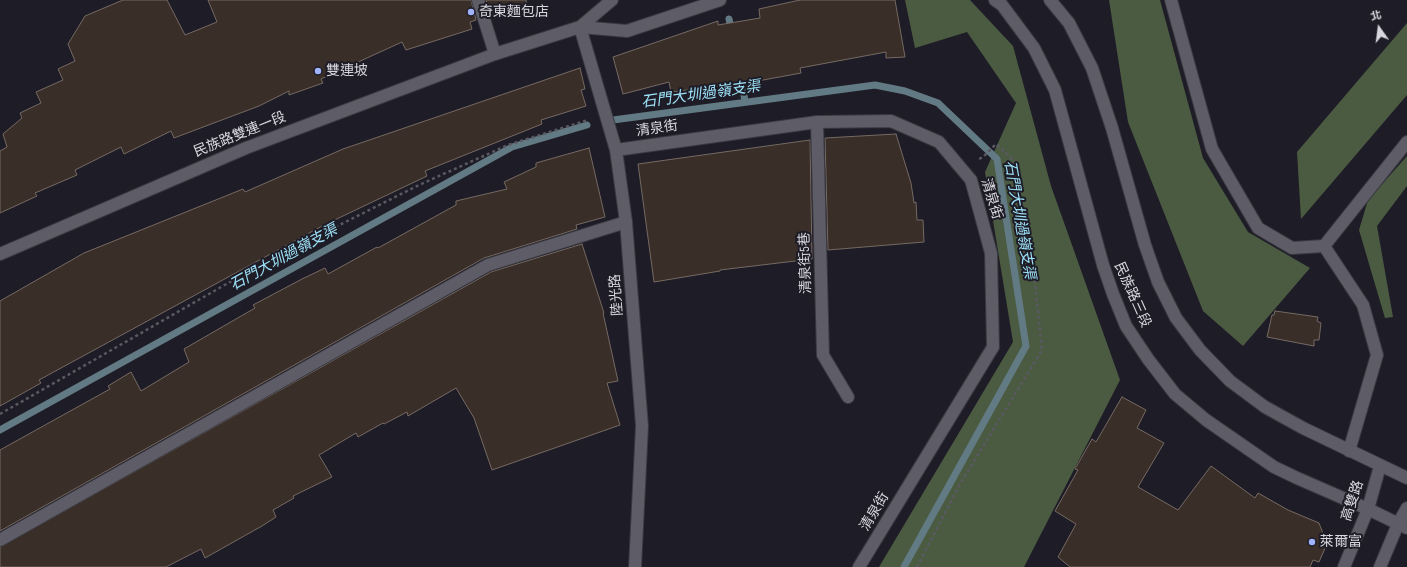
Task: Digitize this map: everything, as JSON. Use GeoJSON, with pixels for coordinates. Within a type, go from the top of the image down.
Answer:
{"type":"FeatureCollection","features":[{"type":"Feature","properties":{"kind":"main road"},"geometry":{"type":"LineString","coordinates":[[478,0],[495,54],[580,27],[627,31],[720,0]]}},
{"type":"Feature","properties":{"kind":"main road"},"geometry":{"type":"LineString","coordinates":[[580,27],[612,0]]}},
{"type":"Feature","properties":{"kind":"main road","name":"民族路三段"},"geometry":{"type":"LineString","coordinates":[[995,0],[1002,5],[1034,48],[1056,90],[1102,266],[1126,326],[1148,359],[1175,394],[1206,420],[1274,467],[1403,526]]}},
{"type":"Feature","properties":{"kind":"main road"},"geometry":{"type":"LineString","coordinates":[[1050,0],[1070,23],[1092,68],[1112,128],[1145,245],[1158,282],[1176,318],[1200,350],[1230,381],[1265,407],[1303,428],[1407,478]]}},
{"type":"Feature","properties":{"kind":"main road"},"geometry":{"type":"LineString","coordinates":[[1171,0],[1212,149],[1258,228],[1292,248],[1324,246],[1407,142]]}},
{"type":"Feature","properties":{"kind":"main road","name":"陸光路"},"geometry":{"type":"LineString","coordinates":[[580,27],[616,150],[626,222],[642,426],[635,567]]}},
{"type":"Feature","properties":{"kind":"main road","name":"民族路雙連一段"},"geometry":{"type":"LineString","coordinates":[[0,254],[246,148],[495,54]]}},
{"type":"Feature","properties":{"kind":"main road","name":"清泉街"},"geometry":{"type":"LineString","coordinates":[[616,150],[817,122],[891,122],[940,142],[971,180],[991,253],[993,347],[859,567]]}},
{"type":"Feature","properties":{"kind":"main road","name":"清泉街5巷"},"geometry":{"type":"LineString","coordinates":[[817,122],[823,355],[848,397]]}},
{"type":"Feature","properties":{"kind":"main road"},"geometry":{"type":"LineString","coordinates":[[0,540],[488,265],[626,222]]}},
{"type":"Feature","properties":{"kind":"main road"},"geometry":{"type":"LineString","coordinates":[[1324,246],[1363,305],[1377,355],[1350,451]]}},
{"type":"Feature","properties":{"kind":"main road","name":"高雙路"},"geometry":{"type":"LineString","coordinates":[[1344,567],[1368,509],[1380,466]]}},
{"type":"Feature","properties":{"kind":"main road"},"geometry":{"type":"LineString","coordinates":[[1380,567],[1403,526],[1407,508]]}},
{"type":"Feature","properties":{"kind":"path"},"geometry":{"type":"LineString","coordinates":[[0,414],[256,266],[419,185],[508,145],[606,114]]}},
{"type":"Feature","properties":{"kind":"path"},"geometry":{"type":"LineString","coordinates":[[983,157],[996,144]]}},
{"type":"Feature","properties":{"kind":"green space"},"geometry":{"type":"Polygon","coordinates":[[[905,0],[970,0],[1013,46],[1051,186],[1120,380],[1024,567],[879,567],[1013,342],[985,172],[1016,103],[967,32],[915,48],[905,0]]]}},
{"type":"Feature","properties":{"kind":"green space"},"geometry":{"type":"Polygon","coordinates":[[[1109,0],[1160,0],[1203,158],[1248,232],[1310,268],[1243,346],[1203,311],[1128,122],[1109,0]]]}},
{"type":"Feature","properties":{"kind":"green space"},"geometry":{"type":"Polygon","coordinates":[[[1407,23],[1407,95],[1301,219],[1297,152],[1407,23]]]}},
{"type":"Feature","properties":{"kind":"green space"},"geometry":{"type":"Polygon","coordinates":[[[1407,156],[1407,186],[1377,226],[1393,317],[1385,318],[1359,230],[1368,200],[1407,156]]]}},
{"type":"Feature","properties":{"kind":"building"},"geometry":{"type":"Polygon","coordinates":[[[123,0],[167,0],[185,35],[217,22],[208,0],[471,0],[476,20],[470,22],[472,29],[406,50],[402,42],[321,79],[323,83],[289,95],[289,91],[259,106],[174,138],[171,131],[124,154],[121,147],[75,170],[77,175],[35,193],[37,196],[0,213],[0,151],[7,147],[3,134],[22,118],[20,113],[41,103],[36,92],[63,80],[58,69],[75,61],[68,44],[85,16],[123,0]]]}},
{"type":"Feature","properties":{"kind":"building"},"geometry":{"type":"Polygon","coordinates":[[[486,0],[526,0],[527,5],[491,16],[486,0]]]}},
{"type":"Feature","properties":{"kind":"building"},"geometry":{"type":"Polygon","coordinates":[[[800,0],[895,0],[905,57],[886,58],[886,52],[800,68],[801,73],[747,83],[671,92],[669,82],[623,94],[613,57],[718,21],[718,25],[760,18],[759,9],[800,0]]]}},
{"type":"Feature","properties":{"kind":"building"},"geometry":{"type":"Polygon","coordinates":[[[580,68],[585,89],[581,90],[586,106],[541,120],[542,124],[425,171],[427,176],[322,226],[39,380],[41,383],[0,406],[0,301],[84,253],[243,189],[245,192],[343,149],[580,68]]]}},
{"type":"Feature","properties":{"kind":"building"},"geometry":{"type":"Polygon","coordinates":[[[896,134],[911,183],[914,203],[916,202],[917,220],[923,220],[924,242],[828,250],[825,138],[896,134]]]}},
{"type":"Feature","properties":{"kind":"building"},"geometry":{"type":"Polygon","coordinates":[[[810,140],[812,259],[720,270],[654,282],[638,164],[810,140]]]}},
{"type":"Feature","properties":{"kind":"building"},"geometry":{"type":"Polygon","coordinates":[[[589,148],[605,217],[576,225],[577,229],[484,258],[0,531],[0,450],[110,389],[108,386],[131,372],[141,391],[189,362],[184,349],[255,308],[253,305],[302,279],[325,268],[328,274],[456,205],[456,201],[507,189],[504,182],[536,167],[536,163],[589,148]]]}},
{"type":"Feature","properties":{"kind":"building"},"geometry":{"type":"Polygon","coordinates":[[[582,244],[604,313],[618,381],[607,383],[620,425],[492,470],[474,418],[456,388],[408,416],[407,412],[358,437],[356,433],[319,455],[332,477],[293,496],[294,498],[273,510],[276,517],[205,558],[201,549],[166,567],[0,567],[0,547],[491,272],[582,244]]]}},
{"type":"Feature","properties":{"kind":"building"},"geometry":{"type":"Polygon","coordinates":[[[1275,311],[1318,317],[1317,321],[1321,323],[1319,340],[1314,340],[1314,346],[1267,337],[1272,315],[1274,315],[1275,311]]]}},
{"type":"Feature","properties":{"kind":"building"},"geometry":{"type":"Polygon","coordinates":[[[1122,397],[1146,410],[1137,428],[1164,443],[1138,487],[1178,510],[1211,466],[1255,498],[1258,493],[1288,510],[1319,523],[1327,544],[1319,562],[1313,560],[1310,567],[1070,567],[1058,557],[1076,524],[1055,511],[1078,470],[1075,469],[1092,439],[1096,442],[1122,397]]]}},
{"type":"Feature","properties":{"kind":"waterway"},"geometry":{"type":"LineString","coordinates":[[729,19],[732,32]]}},
{"type":"Feature","properties":{"kind":"waterway"},"geometry":{"type":"LineString","coordinates":[[740,74],[745,101]]}},
{"type":"Feature","properties":{"kind":"waterway","name":"石門大圳過嶺支渠"},"geometry":{"type":"LineString","coordinates":[[613,120],[875,85],[905,91],[938,103],[997,159],[1026,346],[904,567]]}},
{"type":"Feature","properties":{"kind":"waterway","name":"石門大圳過嶺支渠"},"geometry":{"type":"LineString","coordinates":[[0,430],[512,147],[587,125]]}},
{"type":"Feature","properties":{"kind":"place","name":"奇東麵包店"},"geometry":{"type":"Point","coordinates":[471,12]}},
{"type":"Feature","properties":{"kind":"place","name":"雙連坡"},"geometry":{"type":"Point","coordinates":[318,71]}},
{"type":"Feature","properties":{"kind":"place","name":"萊爾富"},"geometry":{"type":"Point","coordinates":[1312,542]}}]}
